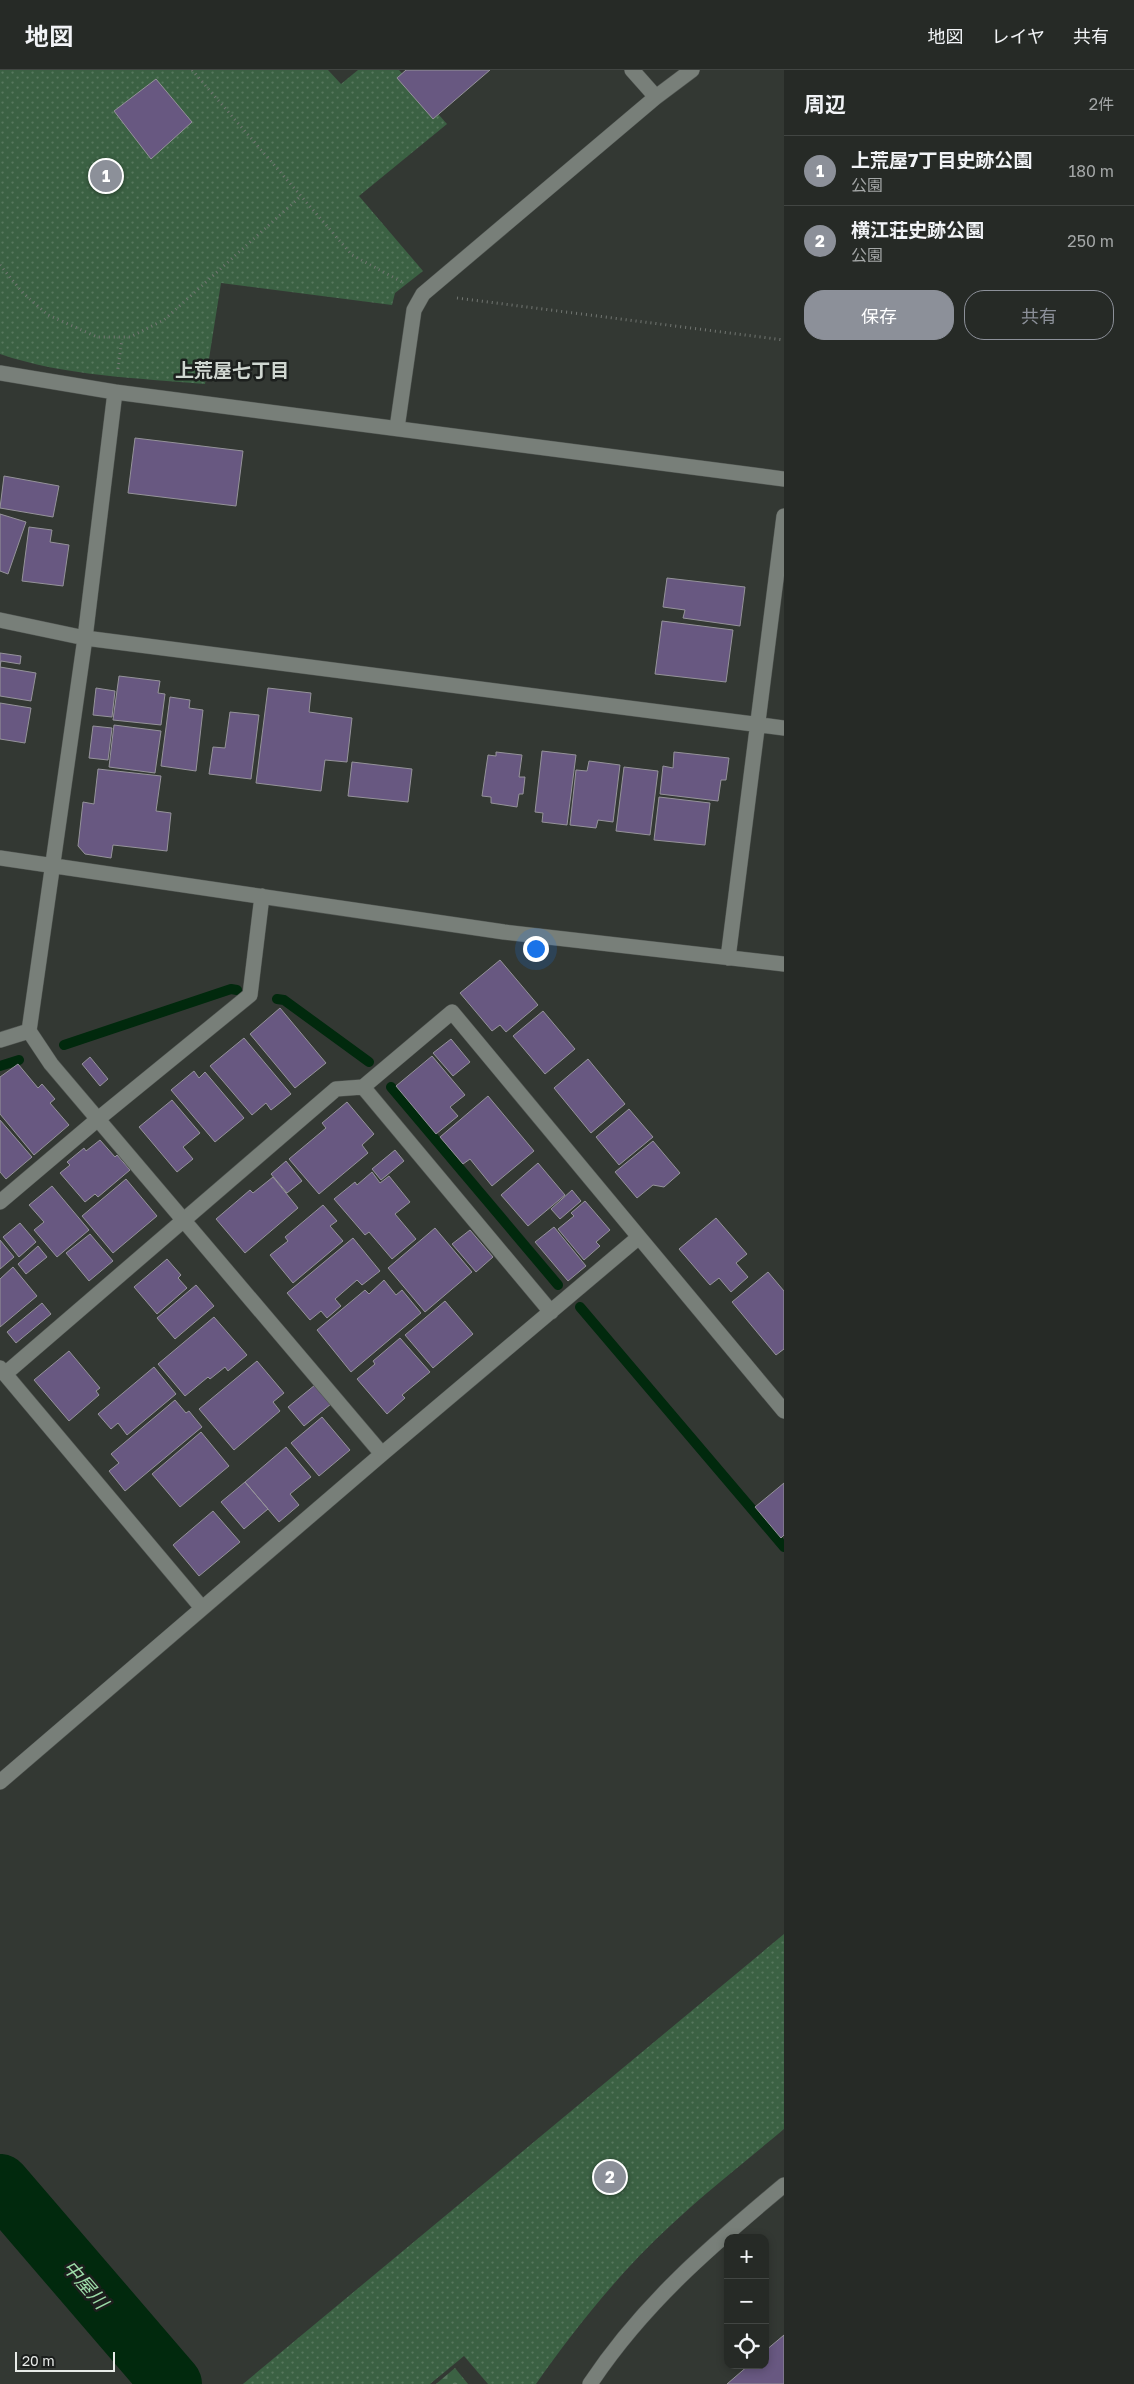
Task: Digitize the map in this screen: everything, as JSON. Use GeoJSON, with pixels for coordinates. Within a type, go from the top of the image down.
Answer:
{"type":"FeatureCollection","features":[{"type":"Feature","properties":{"kind":"street"},"geometry":{"type":"LineString","coordinates":[[632,70],[656,97]]}},
{"type":"Feature","properties":{"kind":"street"},"geometry":{"type":"LineString","coordinates":[[397,428],[414,310],[423,294],[656,97],[692,70]]}},
{"type":"Feature","properties":{"kind":"street"},"geometry":{"type":"LineString","coordinates":[[0,372],[115,392],[784,479]]}},
{"type":"Feature","properties":{"kind":"street"},"geometry":{"type":"LineString","coordinates":[[115,392],[85,638],[29,1031],[51,1064],[382,1454]]}},
{"type":"Feature","properties":{"kind":"street"},"geometry":{"type":"LineString","coordinates":[[728,958],[784,516]]}},
{"type":"Feature","properties":{"kind":"street"},"geometry":{"type":"LineString","coordinates":[[0,620],[85,638],[784,728]]}},
{"type":"Feature","properties":{"kind":"street"},"geometry":{"type":"LineString","coordinates":[[0,858],[504,932],[784,964]]}},
{"type":"Feature","properties":{"kind":"street"},"geometry":{"type":"LineString","coordinates":[[0,1202],[250,995],[262,896]]}},
{"type":"Feature","properties":{"kind":"street"},"geometry":{"type":"LineString","coordinates":[[202,1608],[3,1371],[185,1221],[336,1089],[363,1087],[452,1012],[784,1412]]}},
{"type":"Feature","properties":{"kind":"street"},"geometry":{"type":"LineString","coordinates":[[0,1040],[29,1031]]}},
{"type":"Feature","properties":{"kind":"street"},"geometry":{"type":"LineString","coordinates":[[363,1087],[551,1312]]}},
{"type":"Feature","properties":{"kind":"street"},"geometry":{"type":"LineString","coordinates":[[0,1782],[382,1454],[639,1237]]}},
{"type":"Feature","properties":{"kind":"street"},"geometry":{"type":"LineString","coordinates":[[590,2384],[611,2352],[675,2279],[784,2185]]}},
{"type":"Feature","properties":{"kind":"path"},"geometry":{"type":"LineString","coordinates":[[192,70],[352,255],[423,294],[784,340]]}},
{"type":"Feature","properties":{"kind":"path"},"geometry":{"type":"LineString","coordinates":[[0,265],[23,293],[48,315],[96,337],[130,337],[164,320],[301,195]]}},
{"type":"Feature","properties":{"kind":"green space"},"geometry":{"type":"Polygon","coordinates":[[[0,70],[328,70],[341,84],[358,70],[399,70],[447,124],[359,196],[423,271],[395,293],[392,305],[221,283],[205,384],[75,372],[0,354],[0,70]]]}},
{"type":"Feature","properties":{"kind":"green space"},"geometry":{"type":"Polygon","coordinates":[[[784,1934],[784,2129],[698,2200],[652,2243],[616,2281],[583,2321],[536,2384],[488,2384],[464,2356],[430,2384],[243,2384],[784,1934]]]}},
{"type":"Feature","properties":{"kind":"green space"},"geometry":{"type":"Polygon","coordinates":[[[455,2368],[468,2384],[436,2384],[455,2368]]]}},
{"type":"Feature","properties":{"kind":"building"},"geometry":{"type":"Polygon","coordinates":[[[406,70],[490,70],[433,119],[397,78],[406,70]]]}},
{"type":"Feature","properties":{"kind":"building"},"geometry":{"type":"Polygon","coordinates":[[[156,79],[192,122],[151,159],[114,111],[156,79]]]}},
{"type":"Feature","properties":{"kind":"building"},"geometry":{"type":"Polygon","coordinates":[[[135,438],[243,451],[236,506],[128,493],[135,438]]]}},
{"type":"Feature","properties":{"kind":"building"},"geometry":{"type":"Polygon","coordinates":[[[4,476],[59,486],[53,517],[0,508],[4,476]]]}},
{"type":"Feature","properties":{"kind":"building"},"geometry":{"type":"Polygon","coordinates":[[[0,514],[26,522],[8,574],[0,571],[0,514]]]}},
{"type":"Feature","properties":{"kind":"building"},"geometry":{"type":"Polygon","coordinates":[[[29,527],[52,530],[50,542],[69,545],[63,586],[22,581],[29,527]]]}},
{"type":"Feature","properties":{"kind":"building"},"geometry":{"type":"Polygon","coordinates":[[[667,578],[745,587],[740,626],[683,618],[685,610],[663,607],[667,578]]]}},
{"type":"Feature","properties":{"kind":"building"},"geometry":{"type":"Polygon","coordinates":[[[662,621],[733,630],[726,682],[655,674],[662,621]]]}},
{"type":"Feature","properties":{"kind":"building"},"geometry":{"type":"Polygon","coordinates":[[[0,653],[21,656],[20,664],[1,661],[0,667],[0,653]]]}},
{"type":"Feature","properties":{"kind":"building"},"geometry":{"type":"Polygon","coordinates":[[[0,667],[36,673],[31,701],[0,696],[0,667]]]}},
{"type":"Feature","properties":{"kind":"building"},"geometry":{"type":"Polygon","coordinates":[[[119,676],[160,681],[158,693],[165,694],[161,725],[113,720],[119,676]]]}},
{"type":"Feature","properties":{"kind":"building"},"geometry":{"type":"Polygon","coordinates":[[[96,688],[115,691],[112,717],[93,715],[96,688]]]}},
{"type":"Feature","properties":{"kind":"building"},"geometry":{"type":"Polygon","coordinates":[[[268,688],[311,693],[309,712],[352,718],[347,762],[325,760],[321,791],[256,783],[268,688]]]}},
{"type":"Feature","properties":{"kind":"building"},"geometry":{"type":"Polygon","coordinates":[[[170,697],[190,700],[189,708],[203,710],[196,771],[161,766],[170,697]]]}},
{"type":"Feature","properties":{"kind":"building"},"geometry":{"type":"Polygon","coordinates":[[[0,703],[31,708],[25,743],[0,739],[0,703]]]}},
{"type":"Feature","properties":{"kind":"building"},"geometry":{"type":"Polygon","coordinates":[[[230,712],[259,715],[251,779],[209,774],[213,747],[225,748],[230,712]]]}},
{"type":"Feature","properties":{"kind":"building"},"geometry":{"type":"Polygon","coordinates":[[[114,725],[161,731],[155,773],[109,767],[114,725]]]}},
{"type":"Feature","properties":{"kind":"building"},"geometry":{"type":"Polygon","coordinates":[[[93,726],[112,728],[108,760],[89,758],[93,726]]]}},
{"type":"Feature","properties":{"kind":"building"},"geometry":{"type":"Polygon","coordinates":[[[542,751],[576,755],[567,825],[542,822],[543,813],[535,812],[542,751]]]}},
{"type":"Feature","properties":{"kind":"building"},"geometry":{"type":"Polygon","coordinates":[[[496,752],[522,755],[519,777],[525,777],[523,794],[519,794],[517,807],[491,803],[491,797],[482,796],[488,755],[496,756],[496,752]]]}},
{"type":"Feature","properties":{"kind":"building"},"geometry":{"type":"Polygon","coordinates":[[[674,752],[729,758],[726,780],[721,780],[718,801],[660,794],[663,766],[673,768],[674,752]]]}},
{"type":"Feature","properties":{"kind":"building"},"geometry":{"type":"Polygon","coordinates":[[[589,761],[620,765],[613,822],[598,820],[596,828],[570,825],[576,770],[587,771],[589,761]]]}},
{"type":"Feature","properties":{"kind":"building"},"geometry":{"type":"Polygon","coordinates":[[[352,762],[412,769],[408,802],[348,796],[352,762]]]}},
{"type":"Feature","properties":{"kind":"building"},"geometry":{"type":"Polygon","coordinates":[[[624,767],[658,771],[650,835],[616,831],[624,767]]]}},
{"type":"Feature","properties":{"kind":"building"},"geometry":{"type":"Polygon","coordinates":[[[98,769],[161,776],[156,811],[171,813],[167,851],[113,845],[111,858],[85,854],[78,846],[83,802],[94,804],[98,769]]]}},
{"type":"Feature","properties":{"kind":"building"},"geometry":{"type":"Polygon","coordinates":[[[659,797],[710,803],[705,845],[654,840],[659,797]]]}},
{"type":"Feature","properties":{"kind":"building"},"geometry":{"type":"Polygon","coordinates":[[[500,960],[538,1005],[506,1032],[500,1025],[492,1031],[460,993],[500,960]]]}},
{"type":"Feature","properties":{"kind":"building"},"geometry":{"type":"Polygon","coordinates":[[[280,1008],[326,1063],[295,1088],[250,1034],[280,1008]]]}},
{"type":"Feature","properties":{"kind":"building"},"geometry":{"type":"Polygon","coordinates":[[[543,1011],[575,1049],[545,1074],[513,1036],[543,1011]]]}},
{"type":"Feature","properties":{"kind":"building"},"geometry":{"type":"Polygon","coordinates":[[[244,1038],[291,1094],[271,1110],[266,1103],[252,1115],[210,1066],[244,1038]]]}},
{"type":"Feature","properties":{"kind":"building"},"geometry":{"type":"Polygon","coordinates":[[[451,1039],[470,1062],[453,1076],[433,1053],[451,1039]]]}},
{"type":"Feature","properties":{"kind":"building"},"geometry":{"type":"Polygon","coordinates":[[[432,1056],[465,1095],[450,1107],[458,1116],[436,1134],[396,1086],[432,1056]]]}},
{"type":"Feature","properties":{"kind":"building"},"geometry":{"type":"Polygon","coordinates":[[[90,1057],[108,1079],[100,1086],[82,1064],[90,1057]]]}},
{"type":"Feature","properties":{"kind":"building"},"geometry":{"type":"Polygon","coordinates":[[[588,1059],[625,1104],[591,1133],[554,1088],[588,1059]]]}},
{"type":"Feature","properties":{"kind":"building"},"geometry":{"type":"Polygon","coordinates":[[[18,1064],[38,1088],[42,1084],[55,1099],[50,1103],[69,1125],[34,1155],[0,1114],[0,1077],[18,1064]]]}},
{"type":"Feature","properties":{"kind":"building"},"geometry":{"type":"Polygon","coordinates":[[[194,1071],[199,1078],[205,1072],[244,1118],[215,1142],[171,1090],[194,1071]]]}},
{"type":"Feature","properties":{"kind":"building"},"geometry":{"type":"Polygon","coordinates":[[[488,1096],[534,1151],[492,1186],[470,1159],[463,1164],[440,1137],[488,1096]]]}},
{"type":"Feature","properties":{"kind":"building"},"geometry":{"type":"Polygon","coordinates":[[[172,1100],[200,1133],[183,1147],[193,1159],[177,1172],[139,1127],[172,1100]]]}},
{"type":"Feature","properties":{"kind":"building"},"geometry":{"type":"Polygon","coordinates":[[[347,1102],[374,1134],[362,1145],[368,1153],[319,1194],[289,1159],[326,1128],[322,1123],[347,1102]]]}},
{"type":"Feature","properties":{"kind":"building"},"geometry":{"type":"Polygon","coordinates":[[[629,1109],[653,1137],[619,1165],[596,1137],[629,1109]]]}},
{"type":"Feature","properties":{"kind":"building"},"geometry":{"type":"Polygon","coordinates":[[[0,1120],[32,1157],[6,1179],[0,1172],[0,1120]]]}},
{"type":"Feature","properties":{"kind":"building"},"geometry":{"type":"Polygon","coordinates":[[[100,1140],[130,1170],[98,1197],[95,1194],[85,1202],[60,1173],[70,1165],[67,1162],[84,1148],[86,1151],[100,1140]]]}},
{"type":"Feature","properties":{"kind":"building"},"geometry":{"type":"Polygon","coordinates":[[[653,1141],[680,1173],[664,1187],[653,1185],[637,1198],[615,1172],[653,1141]]]}},
{"type":"Feature","properties":{"kind":"building"},"geometry":{"type":"Polygon","coordinates":[[[395,1150],[404,1161],[381,1180],[372,1169],[395,1150]]]}},
{"type":"Feature","properties":{"kind":"building"},"geometry":{"type":"Polygon","coordinates":[[[286,1161],[302,1181],[287,1193],[271,1174],[286,1161]]]}},
{"type":"Feature","properties":{"kind":"building"},"geometry":{"type":"Polygon","coordinates":[[[538,1163],[565,1195],[528,1226],[501,1195],[538,1163]]]}},
{"type":"Feature","properties":{"kind":"building"},"geometry":{"type":"Polygon","coordinates":[[[372,1172],[380,1183],[389,1176],[410,1202],[395,1214],[416,1239],[392,1259],[369,1232],[365,1235],[334,1199],[355,1182],[357,1185],[372,1172]]]}},
{"type":"Feature","properties":{"kind":"building"},"geometry":{"type":"Polygon","coordinates":[[[273,1177],[298,1208],[245,1253],[216,1219],[250,1190],[253,1193],[273,1177]]]}},
{"type":"Feature","properties":{"kind":"building"},"geometry":{"type":"Polygon","coordinates":[[[126,1179],[157,1216],[113,1253],[82,1216],[126,1179]]]}},
{"type":"Feature","properties":{"kind":"building"},"geometry":{"type":"Polygon","coordinates":[[[52,1186],[89,1230],[57,1257],[34,1230],[44,1222],[29,1205],[52,1186]]]}},
{"type":"Feature","properties":{"kind":"building"},"geometry":{"type":"Polygon","coordinates":[[[572,1190],[581,1201],[560,1219],[551,1209],[572,1190]]]}},
{"type":"Feature","properties":{"kind":"building"},"geometry":{"type":"Polygon","coordinates":[[[585,1201],[610,1230],[596,1242],[600,1246],[584,1260],[558,1229],[574,1216],[571,1213],[585,1201]]]}},
{"type":"Feature","properties":{"kind":"building"},"geometry":{"type":"Polygon","coordinates":[[[323,1205],[337,1221],[330,1226],[343,1241],[293,1283],[270,1255],[288,1241],[285,1237],[323,1205]]]}},
{"type":"Feature","properties":{"kind":"building"},"geometry":{"type":"Polygon","coordinates":[[[716,1218],[747,1254],[736,1263],[748,1277],[731,1292],[719,1278],[710,1285],[679,1249],[716,1218]]]}},
{"type":"Feature","properties":{"kind":"building"},"geometry":{"type":"Polygon","coordinates":[[[20,1223],[36,1242],[19,1257],[3,1237],[20,1223]]]}},
{"type":"Feature","properties":{"kind":"building"},"geometry":{"type":"Polygon","coordinates":[[[554,1227],[586,1266],[568,1281],[535,1242],[554,1227]]]}},
{"type":"Feature","properties":{"kind":"building"},"geometry":{"type":"Polygon","coordinates":[[[435,1228],[472,1272],[425,1312],[388,1268],[435,1228]]]}},
{"type":"Feature","properties":{"kind":"building"},"geometry":{"type":"Polygon","coordinates":[[[470,1230],[493,1257],[476,1272],[452,1244],[470,1230]]]}},
{"type":"Feature","properties":{"kind":"building"},"geometry":{"type":"Polygon","coordinates":[[[90,1234],[113,1261],[89,1281],[66,1253],[90,1234]]]}},
{"type":"Feature","properties":{"kind":"building"},"geometry":{"type":"Polygon","coordinates":[[[353,1238],[380,1271],[362,1285],[357,1280],[335,1299],[341,1306],[327,1318],[321,1311],[310,1320],[287,1293],[353,1238]]]}},
{"type":"Feature","properties":{"kind":"building"},"geometry":{"type":"Polygon","coordinates":[[[0,1240],[14,1257],[0,1269],[0,1240]]]}},
{"type":"Feature","properties":{"kind":"building"},"geometry":{"type":"Polygon","coordinates":[[[38,1246],[47,1257],[26,1274],[18,1264],[38,1246]]]}},
{"type":"Feature","properties":{"kind":"building"},"geometry":{"type":"Polygon","coordinates":[[[167,1259],[181,1275],[178,1278],[187,1288],[157,1314],[134,1287],[167,1259]]]}},
{"type":"Feature","properties":{"kind":"building"},"geometry":{"type":"Polygon","coordinates":[[[13,1267],[37,1296],[0,1327],[0,1279],[13,1267]]]}},
{"type":"Feature","properties":{"kind":"building"},"geometry":{"type":"Polygon","coordinates":[[[768,1272],[784,1291],[784,1349],[776,1355],[732,1302],[768,1272]]]}},
{"type":"Feature","properties":{"kind":"building"},"geometry":{"type":"Polygon","coordinates":[[[384,1280],[396,1295],[402,1290],[421,1313],[351,1372],[317,1330],[365,1290],[369,1294],[384,1280]]]}},
{"type":"Feature","properties":{"kind":"building"},"geometry":{"type":"Polygon","coordinates":[[[196,1285],[214,1306],[175,1339],[157,1318],[196,1285]]]}},
{"type":"Feature","properties":{"kind":"building"},"geometry":{"type":"Polygon","coordinates":[[[445,1301],[473,1334],[433,1368],[405,1335],[445,1301]]]}},
{"type":"Feature","properties":{"kind":"building"},"geometry":{"type":"Polygon","coordinates":[[[42,1303],[51,1314],[16,1343],[7,1332],[42,1303]]]}},
{"type":"Feature","properties":{"kind":"building"},"geometry":{"type":"Polygon","coordinates":[[[214,1317],[247,1355],[228,1371],[225,1367],[210,1379],[208,1377],[185,1396],[158,1364],[214,1317]]]}},
{"type":"Feature","properties":{"kind":"building"},"geometry":{"type":"Polygon","coordinates":[[[400,1338],[430,1372],[402,1395],[405,1398],[387,1414],[357,1379],[375,1364],[373,1361],[400,1338]]]}},
{"type":"Feature","properties":{"kind":"building"},"geometry":{"type":"Polygon","coordinates":[[[69,1351],[100,1388],[96,1391],[99,1395],[69,1421],[34,1380],[69,1351]]]}},
{"type":"Feature","properties":{"kind":"building"},"geometry":{"type":"Polygon","coordinates":[[[257,1361],[284,1393],[273,1402],[280,1411],[234,1450],[199,1409],[257,1361]]]}},
{"type":"Feature","properties":{"kind":"building"},"geometry":{"type":"Polygon","coordinates":[[[154,1367],[176,1394],[127,1435],[118,1423],[111,1429],[98,1414],[154,1367]]]}},
{"type":"Feature","properties":{"kind":"building"},"geometry":{"type":"Polygon","coordinates":[[[315,1385],[331,1404],[304,1426],[288,1407],[315,1385]]]}},
{"type":"Feature","properties":{"kind":"building"},"geometry":{"type":"Polygon","coordinates":[[[175,1400],[186,1413],[189,1411],[202,1427],[125,1491],[109,1471],[119,1463],[111,1454],[175,1400]]]}},
{"type":"Feature","properties":{"kind":"building"},"geometry":{"type":"Polygon","coordinates":[[[322,1417],[350,1450],[319,1476],[291,1443],[322,1417]]]}},
{"type":"Feature","properties":{"kind":"building"},"geometry":{"type":"Polygon","coordinates":[[[201,1432],[229,1466],[180,1507],[152,1474],[201,1432]]]}},
{"type":"Feature","properties":{"kind":"building"},"geometry":{"type":"Polygon","coordinates":[[[286,1447],[311,1477],[290,1494],[299,1505],[279,1522],[245,1482],[286,1447]]]}},
{"type":"Feature","properties":{"kind":"building"},"geometry":{"type":"Polygon","coordinates":[[[245,1482],[268,1509],[244,1529],[221,1502],[245,1482]]]}},
{"type":"Feature","properties":{"kind":"building"},"geometry":{"type":"Polygon","coordinates":[[[784,1483],[784,1535],[781,1538],[755,1507],[784,1483]]]}},
{"type":"Feature","properties":{"kind":"building"},"geometry":{"type":"Polygon","coordinates":[[[213,1511],[240,1542],[199,1576],[173,1545],[213,1511]]]}},
{"type":"Feature","properties":{"kind":"building"},"geometry":{"type":"Polygon","coordinates":[[[784,2335],[784,2384],[727,2384],[744,2369],[769,2369],[769,2348],[784,2335]]]}},
{"type":"Feature","properties":{"kind":"waterway"},"geometry":{"type":"LineString","coordinates":[[64,1045],[231,989],[237,990]]}},
{"type":"Feature","properties":{"kind":"waterway"},"geometry":{"type":"LineString","coordinates":[[277,999],[284,1000],[369,1062]]}},
{"type":"Feature","properties":{"kind":"waterway"},"geometry":{"type":"LineString","coordinates":[[0,1066],[19,1060]]}},
{"type":"Feature","properties":{"kind":"waterway"},"geometry":{"type":"LineString","coordinates":[[391,1087],[558,1285]]}},
{"type":"Feature","properties":{"kind":"waterway"},"geometry":{"type":"LineString","coordinates":[[580,1307],[784,1547]]}},
{"type":"Feature","properties":{"kind":"waterway","name":"中屋川"},"geometry":{"type":"LineString","coordinates":[[0,2184],[172,2384]]}},
{"type":"Feature","properties":{"kind":"place","name":"上荒屋7丁目史跡公園"},"geometry":{"type":"Point","coordinates":[106,176]}},
{"type":"Feature","properties":{"kind":"place","name":"横江荘史跡公園"},"geometry":{"type":"Point","coordinates":[610,2177]}},
{"type":"Feature","properties":{"kind":"district","name":"上荒屋七丁目"},"geometry":{"type":"Point","coordinates":[232,369]}}]}
